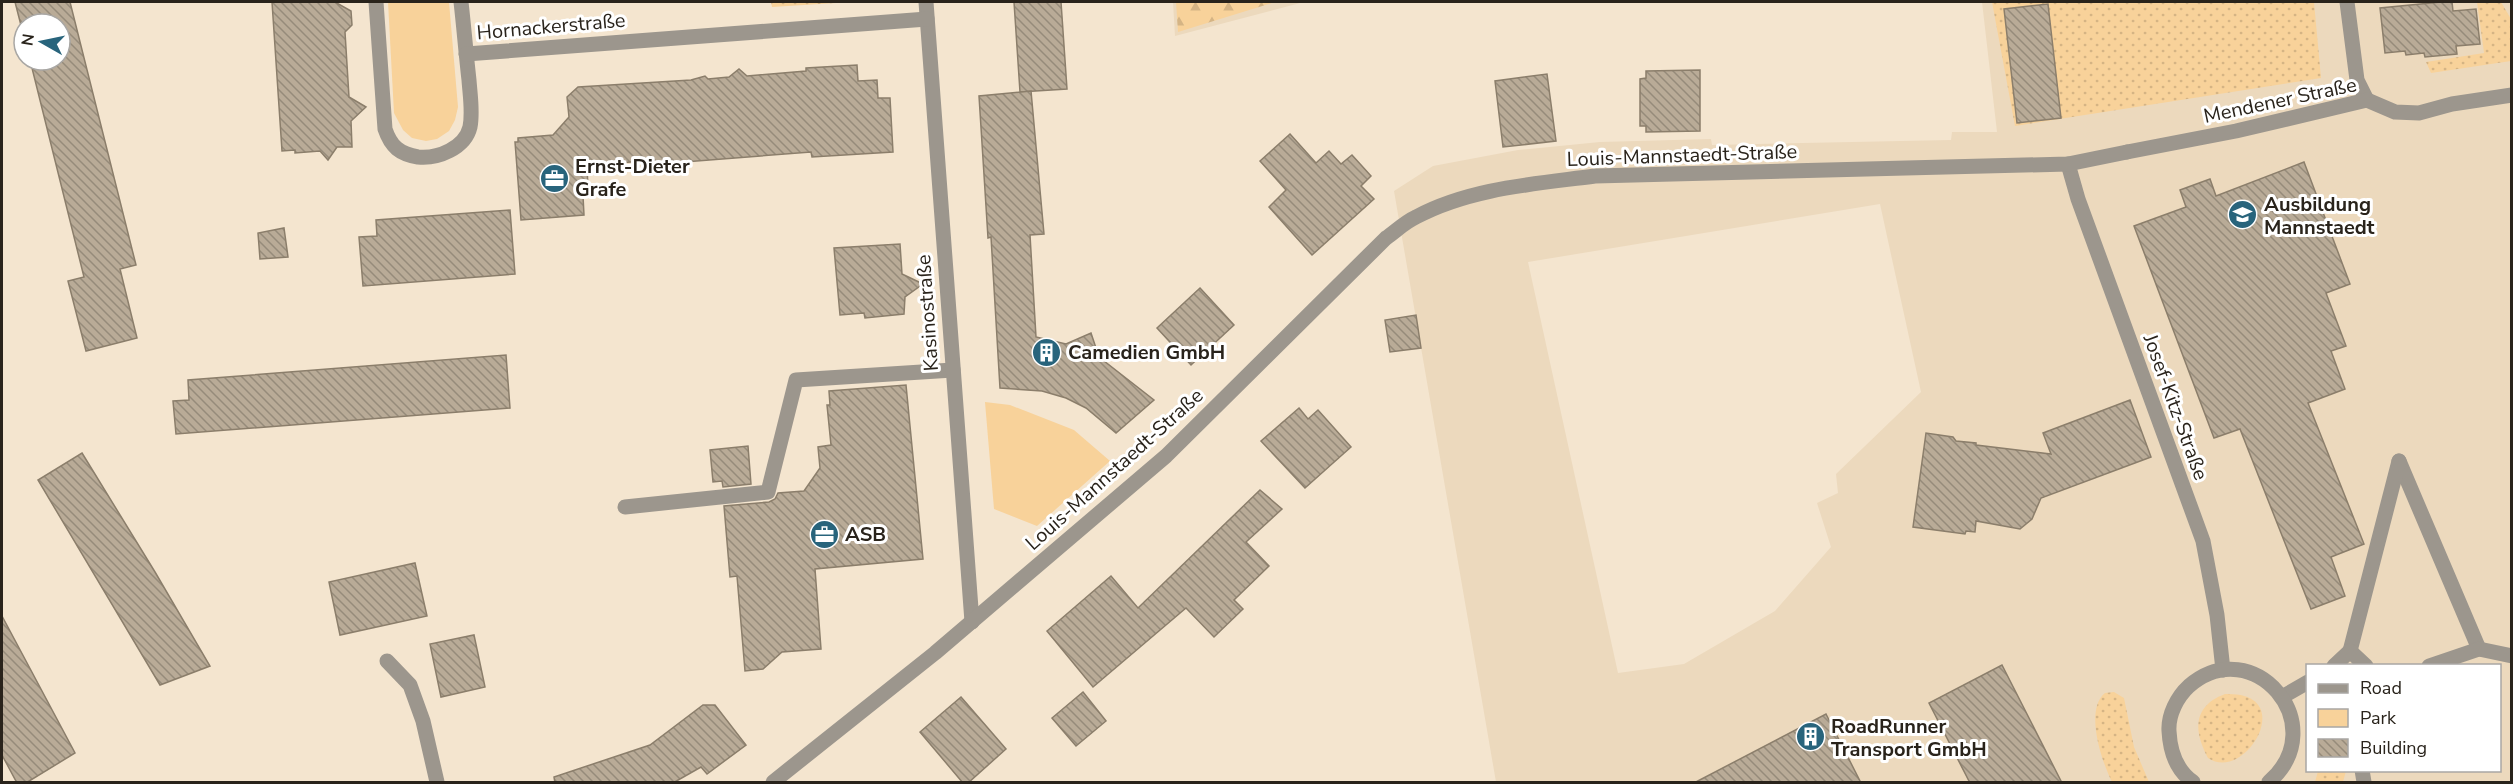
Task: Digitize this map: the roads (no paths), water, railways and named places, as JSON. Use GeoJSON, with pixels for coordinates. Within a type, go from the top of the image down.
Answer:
{"type":"FeatureCollection","features":[{"type":"Feature","properties":{"kind":"street"},"geometry":{"type":"LineString","coordinates":[[376,2],[385,129],[394,148],[404,154],[422,157],[442,155],[459,145],[470,129],[471,106],[461,2]]}},
{"type":"Feature","properties":{"kind":"street","name":"Kasinostraße"},"geometry":{"type":"LineString","coordinates":[[926,2],[972,622]]}},
{"type":"Feature","properties":{"kind":"street"},"geometry":{"type":"LineString","coordinates":[[2347,2],[2357,80],[2367,100]]}},
{"type":"Feature","properties":{"kind":"street","name":"Hornackerstraße"},"geometry":{"type":"LineString","coordinates":[[466,54],[927,19]]}},
{"type":"Feature","properties":{"kind":"street","name":"Mendener Straße"},"geometry":{"type":"LineString","coordinates":[[2127,152],[2236,131],[2367,100],[2395,112],[2419,112],[2452,104],[2511,95]]}},
{"type":"Feature","properties":{"kind":"street","name":"Louis-Mannstaedt-Straße"},"geometry":{"type":"LineString","coordinates":[[773,783],[972,622],[1166,456],[1386,238],[1415,217],[1454,200],[1518,186],[1594,176],[2068,164],[2127,152]]}},
{"type":"Feature","properties":{"kind":"street","name":"Josef-Kitz-Straße"},"geometry":{"type":"LineString","coordinates":[[2068,164],[2078,199],[2203,541],[2217,615],[2223,670]]}},
{"type":"Feature","properties":{"kind":"street"},"geometry":{"type":"LineString","coordinates":[[625,507],[768,492],[796,380],[952,370]]}},
{"type":"Feature","properties":{"kind":"street"},"geometry":{"type":"LineString","coordinates":[[2336,664],[2350,651],[2399,461],[2478,648]]}},
{"type":"Feature","properties":{"kind":"street"},"geometry":{"type":"LineString","coordinates":[[2434,664],[2478,648],[2511,656]]}},
{"type":"Feature","properties":{"kind":"street"},"geometry":{"type":"LineString","coordinates":[[2350,651],[2364,664]]}},
{"type":"Feature","properties":{"kind":"street"},"geometry":{"type":"LineString","coordinates":[[387,661],[410,685],[423,721],[437,783]]}},
{"type":"Feature","properties":{"kind":"street"},"geometry":{"type":"LineString","coordinates":[[2193,783],[2176,763],[2169,745],[2169,726],[2174,707],[2184,691],[2196,681],[2208,674],[2223,670],[2240,671],[2257,676],[2272,685],[2283,697],[2291,716],[2294,736],[2289,756],[2279,773],[2269,783]]}},
{"type":"Feature","properties":{"kind":"street"},"geometry":{"type":"LineString","coordinates":[[2283,697],[2306,682]]}},
{"type":"Feature","properties":{"kind":"place","name":"Ernst-Dieter Grafe"},"geometry":{"type":"Point","coordinates":[554,178]}},
{"type":"Feature","properties":{"kind":"place","name":"Ausbildung Mannstaedt"},"geometry":{"type":"Point","coordinates":[2243,215]}},
{"type":"Feature","properties":{"kind":"place","name":"Camedien GmbH"},"geometry":{"type":"Point","coordinates":[1047,352]}},
{"type":"Feature","properties":{"kind":"place","name":"ASB"},"geometry":{"type":"Point","coordinates":[824,534]}},
{"type":"Feature","properties":{"kind":"place","name":"RoadRunner Transport GmbH"},"geometry":{"type":"Point","coordinates":[1810,737]}}]}
